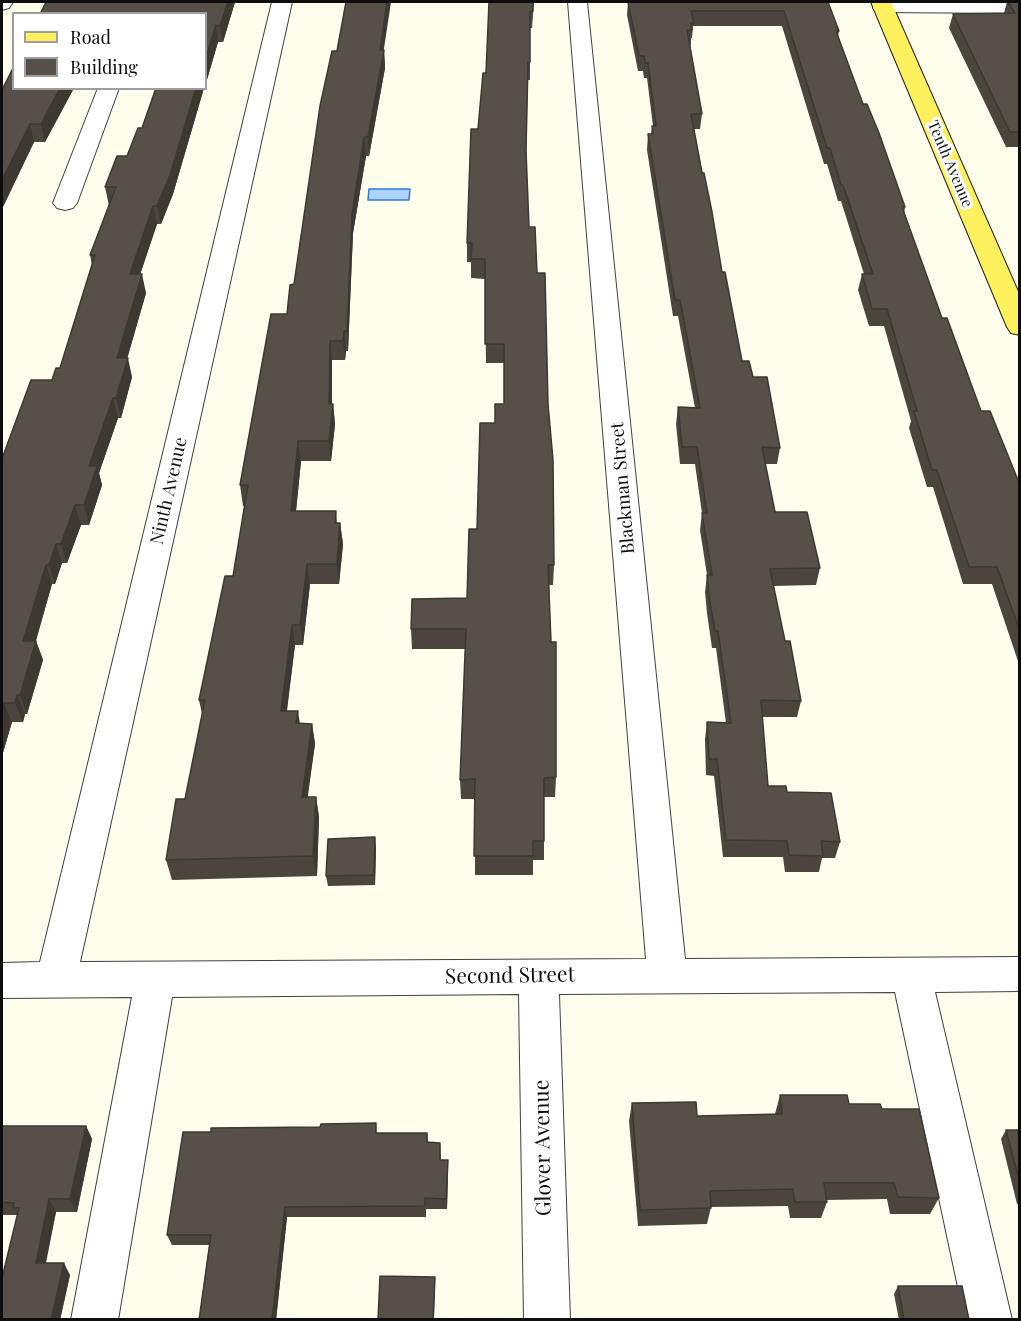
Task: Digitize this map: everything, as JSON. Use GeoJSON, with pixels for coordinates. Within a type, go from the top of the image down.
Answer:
{"type":"FeatureCollection","features":[{"type":"Feature","properties":{"kind":"main road","name":"Tenth Avenue"},"geometry":{"type":"LineString","coordinates":[[882,5],[1020,327]]}},
{"type":"Feature","properties":{"kind":"street","name":"Ninth Avenue"},"geometry":{"type":"LineString","coordinates":[[56,980],[282,2]]}},
{"type":"Feature","properties":{"kind":"street","name":"Blackman Street"},"geometry":{"type":"LineString","coordinates":[[578,2],[667,975]]}},
{"type":"Feature","properties":{"kind":"street"},"geometry":{"type":"LineString","coordinates":[[882,5],[1017,8]]}},
{"type":"Feature","properties":{"kind":"street"},"geometry":{"type":"LineString","coordinates":[[65,203],[108,90]]}},
{"type":"Feature","properties":{"kind":"street"},"geometry":{"type":"LineString","coordinates":[[912,974],[989,1320]]}},
{"type":"Feature","properties":{"kind":"street","name":"Second Street"},"geometry":{"type":"LineString","coordinates":[[2,980],[1020,974]]}},
{"type":"Feature","properties":{"kind":"street","name":"Glover Avenue"},"geometry":{"type":"LineString","coordinates":[[539,976],[546,1320]]}},
{"type":"Feature","properties":{"kind":"street"},"geometry":{"type":"LineString","coordinates":[[94,1320],[155,980]]}},
{"type":"Feature","properties":{"kind":"water"},"geometry":{"type":"Polygon","coordinates":[[[369,189],[410,189],[409,200],[368,200],[369,189]]]}},
{"type":"Feature","properties":{"kind":"building"},"geometry":{"type":"Polygon","coordinates":[[[46,2],[228,2],[220,26],[216,25],[207,54],[207,12],[41,12],[46,2]]]}},
{"type":"Feature","properties":{"kind":"building"},"geometry":{"type":"Polygon","coordinates":[[[346,2],[387,2],[380,50],[384,50],[368,137],[364,137],[352,214],[347,331],[344,331],[343,341],[330,341],[329,404],[333,404],[329,441],[298,441],[291,511],[336,511],[335,523],[340,523],[337,564],[307,564],[300,625],[292,625],[281,711],[298,711],[296,723],[312,724],[302,797],[316,797],[313,856],[166,860],[176,799],[185,799],[205,700],[199,700],[225,576],[233,576],[248,485],[240,485],[271,314],[287,314],[290,285],[294,284],[320,106],[332,51],[337,51],[346,2]]]}},
{"type":"Feature","properties":{"kind":"building"},"geometry":{"type":"Polygon","coordinates":[[[489,2],[533,2],[533,11],[530,11],[526,150],[529,227],[535,227],[537,273],[545,273],[548,404],[553,460],[554,565],[548,565],[551,642],[556,642],[556,777],[544,778],[544,841],[533,841],[533,856],[474,856],[475,779],[460,780],[466,629],[411,629],[412,599],[467,598],[469,529],[477,529],[480,423],[495,423],[495,404],[504,404],[504,344],[485,344],[485,259],[471,259],[472,243],[467,243],[471,129],[478,129],[483,73],[486,73],[489,2]]]}},
{"type":"Feature","properties":{"kind":"building"},"geometry":{"type":"Polygon","coordinates":[[[628,2],[828,2],[839,31],[836,31],[863,104],[867,104],[879,133],[905,207],[902,207],[942,318],[947,318],[981,411],[990,411],[1020,485],[1020,631],[997,567],[969,567],[937,470],[932,470],[887,309],[872,309],[862,274],[873,274],[830,148],[827,148],[784,11],[691,11],[694,23],[691,23],[692,30],[687,30],[702,114],[691,114],[742,361],[749,361],[753,377],[767,377],[780,448],[762,447],[775,512],[807,512],[820,568],[770,569],[785,641],[790,641],[801,701],[761,700],[768,786],[786,786],[787,792],[831,793],[840,842],[821,841],[823,856],[789,855],[787,841],[726,840],[717,759],[709,759],[707,722],[731,723],[718,631],[715,631],[709,596],[707,575],[712,575],[702,513],[707,513],[697,447],[682,447],[678,407],[700,408],[680,300],[675,300],[648,134],[653,134],[652,126],[656,126],[648,63],[645,63],[644,56],[639,56],[628,2]]]}},
{"type":"Feature","properties":{"kind":"building"},"geometry":{"type":"Polygon","coordinates":[[[1008,2],[1020,2],[1020,132],[1010,132],[953,14],[1015,13],[1008,2]]]}},
{"type":"Feature","properties":{"kind":"building"},"geometry":{"type":"Polygon","coordinates":[[[12,70],[12,90],[59,90],[41,124],[30,124],[2,180],[2,90],[12,70]]]}},
{"type":"Feature","properties":{"kind":"building"},"geometry":{"type":"Polygon","coordinates":[[[155,90],[195,90],[170,175],[157,206],[153,206],[130,274],[142,274],[117,358],[128,358],[116,398],[113,398],[89,466],[97,466],[84,505],[75,505],[61,544],[56,544],[49,565],[46,565],[23,641],[36,641],[20,695],[17,695],[15,703],[4,703],[2,712],[2,456],[31,380],[52,380],[56,368],[60,368],[95,255],[90,255],[116,187],[105,187],[117,156],[127,156],[138,128],[142,128],[155,90]]]}},
{"type":"Feature","properties":{"kind":"building"},"geometry":{"type":"Polygon","coordinates":[[[375,837],[374,875],[326,876],[328,839],[375,837]]]}},
{"type":"Feature","properties":{"kind":"building"},"geometry":{"type":"Polygon","coordinates":[[[780,1095],[847,1095],[849,1104],[880,1104],[882,1109],[919,1109],[939,1198],[898,1197],[894,1183],[824,1183],[827,1202],[795,1202],[793,1189],[710,1191],[711,1208],[640,1210],[632,1103],[696,1102],[697,1116],[782,1114],[780,1095]]]}},
{"type":"Feature","properties":{"kind":"building"},"geometry":{"type":"Polygon","coordinates":[[[376,1123],[376,1133],[427,1133],[427,1142],[440,1143],[440,1160],[448,1160],[446,1199],[425,1198],[425,1206],[285,1207],[272,1320],[199,1320],[211,1235],[167,1235],[183,1132],[211,1132],[211,1128],[320,1127],[321,1124],[376,1123]]]}},
{"type":"Feature","properties":{"kind":"building"},"geometry":{"type":"Polygon","coordinates":[[[2,1126],[86,1126],[70,1199],[49,1199],[36,1263],[64,1263],[51,1320],[2,1320],[2,1278],[19,1208],[13,1208],[14,1203],[2,1202],[2,1126]]]}},
{"type":"Feature","properties":{"kind":"building"},"geometry":{"type":"Polygon","coordinates":[[[1006,1130],[1020,1130],[1020,1183],[1006,1130]]]}},
{"type":"Feature","properties":{"kind":"building"},"geometry":{"type":"Polygon","coordinates":[[[380,1276],[435,1277],[433,1320],[378,1320],[380,1276]]]}},
{"type":"Feature","properties":{"kind":"building"},"geometry":{"type":"Polygon","coordinates":[[[898,1286],[962,1286],[969,1320],[904,1320],[898,1286]]]}}]}
